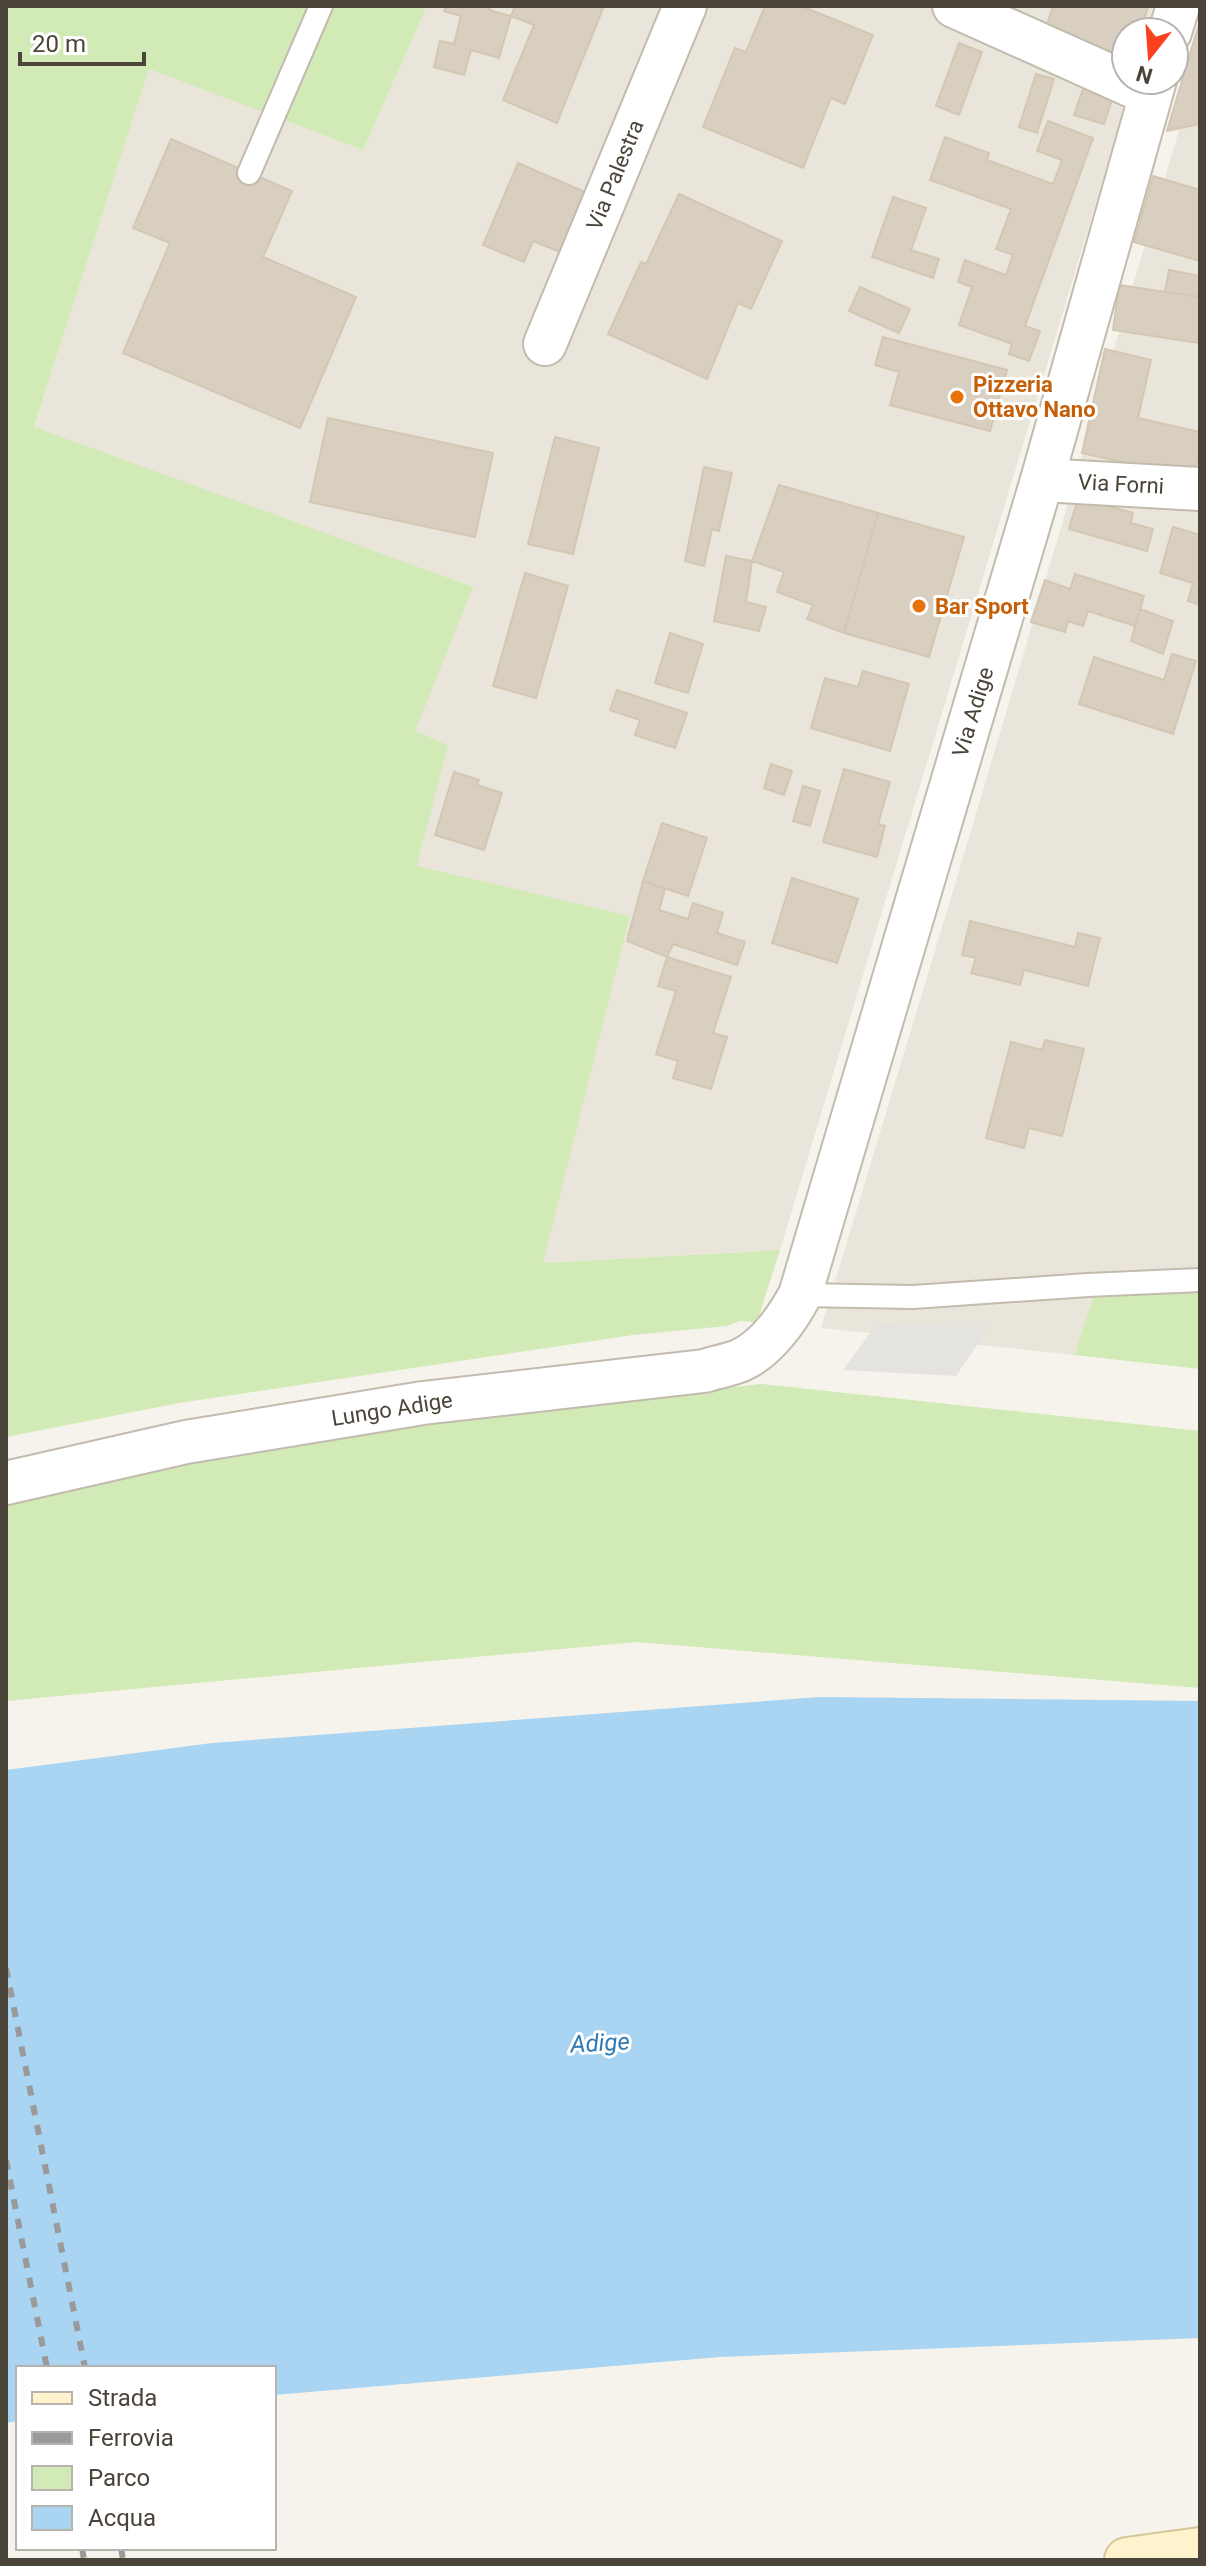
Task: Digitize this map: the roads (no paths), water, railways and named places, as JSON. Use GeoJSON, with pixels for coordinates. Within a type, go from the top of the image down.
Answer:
{"type":"FeatureCollection","features":[{"type":"Feature","properties":{"kind":"main road"},"geometry":{"type":"LineString","coordinates":[[1127,2560],[1200,2550]]}},
{"type":"Feature","properties":{"kind":"street","name":"Via Palestra"},"geometry":{"type":"LineString","coordinates":[[545,344],[685,6]]}},
{"type":"Feature","properties":{"kind":"street"},"geometry":{"type":"LineString","coordinates":[[954,6],[1110,70]]}},
{"type":"Feature","properties":{"kind":"street","name":"Via Adige"},"geometry":{"type":"LineString","coordinates":[[772,1335],[789,1316],[800,1295],[1042,480],[1149,96]]}},
{"type":"Feature","properties":{"kind":"street","name":"Via Forni"},"geometry":{"type":"LineString","coordinates":[[1042,480],[1200,489]]}},
{"type":"Feature","properties":{"kind":"street","name":"Lungo Adige"},"geometry":{"type":"LineString","coordinates":[[6,1483],[186,1442],[423,1403],[704,1371],[743,1360],[772,1335]]}},
{"type":"Feature","properties":{"kind":"lane"},"geometry":{"type":"LineString","coordinates":[[249,173],[321,6]]}},
{"type":"Feature","properties":{"kind":"lane"},"geometry":{"type":"LineString","coordinates":[[800,1295],[913,1297],[1200,1280]]}},
{"type":"Feature","properties":{"kind":"water","name":"Adige"},"geometry":{"type":"Polygon","coordinates":[[[819,1697],[1200,1701],[1200,2338],[720,2357],[276,2395],[276,2366],[16,2366],[16,2421],[6,2423],[6,1770],[212,1743],[819,1697]]]}},
{"type":"Feature","properties":{"kind":"railway"},"geometry":{"type":"LineString","coordinates":[[6,1968],[85,2366]]}},
{"type":"Feature","properties":{"kind":"railway"},"geometry":{"type":"LineString","coordinates":[[6,2160],[47,2366]]}},
{"type":"Feature","properties":{"kind":"railway"},"geometry":{"type":"LineString","coordinates":[[82,2550],[84,2560]]}},
{"type":"Feature","properties":{"kind":"railway"},"geometry":{"type":"LineString","coordinates":[[121,2550],[123,2560]]}},
{"type":"Feature","properties":{"kind":"place","name":"Pizzeria Ottavo Nano"},"geometry":{"type":"Point","coordinates":[957,397]}},
{"type":"Feature","properties":{"kind":"place","name":"Bar Sport"},"geometry":{"type":"Point","coordinates":[919,606]}}]}
